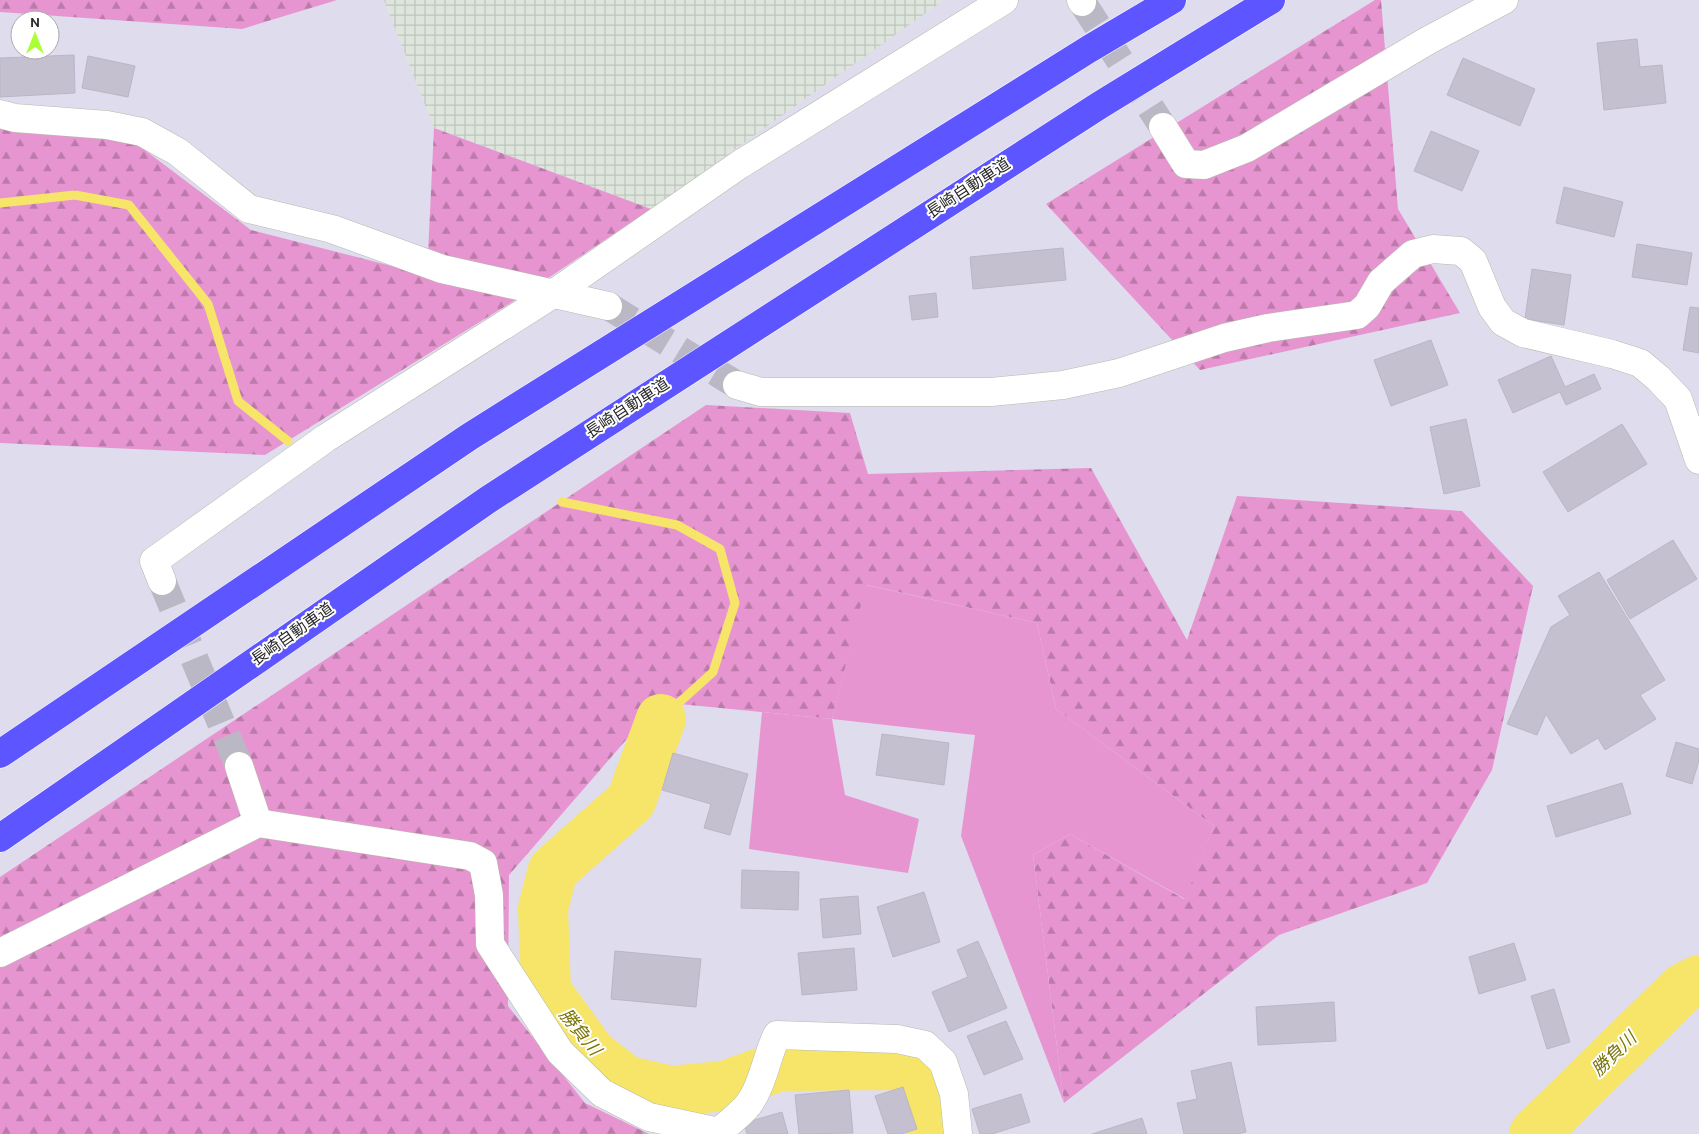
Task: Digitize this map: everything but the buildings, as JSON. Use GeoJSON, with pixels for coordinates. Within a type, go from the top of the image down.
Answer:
{"type":"FeatureCollection","features":[{"type":"Feature","properties":{"kind":"highway"},"geometry":{"type":"LineString","coordinates":[[0,754],[469,438],[1089,49],[1172,0]]}},
{"type":"Feature","properties":{"kind":"highway","name":"長崎自動車道"},"geometry":{"type":"LineString","coordinates":[[0,838],[488,498],[1100,105],[1271,0]]}},
{"type":"Feature","properties":{"kind":"street"},"geometry":{"type":"LineString","coordinates":[[162,582],[154,561],[326,438],[554,294],[738,165],[1004,0]]}},
{"type":"Feature","properties":{"kind":"street"},"geometry":{"type":"LineString","coordinates":[[1163,127],[1186,164],[1204,165],[1248,148],[1427,41],[1504,0]]}},
{"type":"Feature","properties":{"kind":"street"},"geometry":{"type":"LineString","coordinates":[[0,114],[15,118],[107,125],[142,132],[178,152],[249,209],[332,229],[442,269],[608,306]]}},
{"type":"Feature","properties":{"kind":"street"},"geometry":{"type":"LineString","coordinates":[[737,385],[761,392],[991,392],[1063,385],[1119,373],[1224,338],[1268,328],[1357,315],[1367,306],[1381,282],[1413,254],[1433,249],[1461,250],[1473,261],[1492,307],[1503,322],[1523,333],[1612,354],[1640,363],[1658,378],[1678,399],[1699,460]]}},
{"type":"Feature","properties":{"kind":"street"},"geometry":{"type":"LineString","coordinates":[[239,766],[258,823]]}},
{"type":"Feature","properties":{"kind":"street"},"geometry":{"type":"LineString","coordinates":[[0,953],[258,823],[470,856],[483,862],[489,895],[490,944],[560,1052],[602,1093],[649,1117],[719,1133],[748,1105],[758,1087],[770,1050],[777,1036],[897,1039],[925,1045],[943,1062],[954,1094],[958,1134]]}},
{"type":"Feature","properties":{"kind":"shaded area"},"geometry":{"type":"Polygon","coordinates":[[[384,0],[944,0],[651,209],[434,128],[384,0]]]}},
{"type":"Feature","properties":{"kind":"green space"},"geometry":{"type":"Polygon","coordinates":[[[0,0],[337,0],[242,29],[60,16],[60,10],[10,10],[10,13],[0,12],[0,0]]]}},
{"type":"Feature","properties":{"kind":"green space"},"geometry":{"type":"Polygon","coordinates":[[[1375,0],[1381,0],[1398,209],[1460,313],[1200,370],[1046,204],[1375,0]]]}},
{"type":"Feature","properties":{"kind":"green space"},"geometry":{"type":"Polygon","coordinates":[[[0,111],[126,136],[251,230],[427,275],[434,128],[651,209],[517,299],[265,455],[0,443],[0,111]]]}},
{"type":"Feature","properties":{"kind":"green space"},"geometry":{"type":"Polygon","coordinates":[[[706,405],[850,413],[868,474],[1091,468],[1187,640],[1237,496],[1462,511],[1533,586],[1492,770],[1427,883],[1279,935],[1064,1103],[1033,855],[1070,834],[1184,899],[1214,826],[1056,709],[1037,623],[867,585],[832,719],[659,702],[509,875],[508,1006],[585,1103],[649,1134],[0,1134],[0,877],[706,405]]]}},
{"type":"Feature","properties":{"kind":"green space"},"geometry":{"type":"Polygon","coordinates":[[[866,585],[1037,623],[1056,709],[1214,826],[1185,899],[1070,834],[1033,855],[1064,1103],[961,836],[975,735],[832,719],[866,585]]]}},
{"type":"Feature","properties":{"kind":"green space"},"geometry":{"type":"Polygon","coordinates":[[[762,712],[832,719],[845,795],[919,819],[908,873],[749,849],[762,712]]]}},
{"type":"Feature","properties":{"kind":"waterway"},"geometry":{"type":"LineString","coordinates":[[0,203],[75,195],[129,205],[208,304],[238,401],[288,441]]}},
{"type":"Feature","properties":{"kind":"waterway"},"geometry":{"type":"LineString","coordinates":[[562,502],[677,525],[720,549],[735,603],[713,672],[661,719]]}},
{"type":"Feature","properties":{"kind":"waterway","name":"勝負川"},"geometry":{"type":"LineString","coordinates":[[661,719],[631,801],[553,870],[543,908],[546,991],[592,1054],[627,1081],[671,1091],[724,1086],[780,1066],[897,1065],[918,1078],[933,1134]]}},
{"type":"Feature","properties":{"kind":"waterway","name":"勝負川"},"geometry":{"type":"LineString","coordinates":[[1534,1134],[1683,988],[1699,980]]}},
{"type":"Feature","properties":{"kind":"tunnel"},"geometry":{"type":"LineString","coordinates":[[1082,2],[1163,127]]}},
{"type":"Feature","properties":{"kind":"tunnel"},"geometry":{"type":"LineString","coordinates":[[608,306],[737,385]]}},
{"type":"Feature","properties":{"kind":"tunnel"},"geometry":{"type":"LineString","coordinates":[[162,581],[239,766]]}}]}
